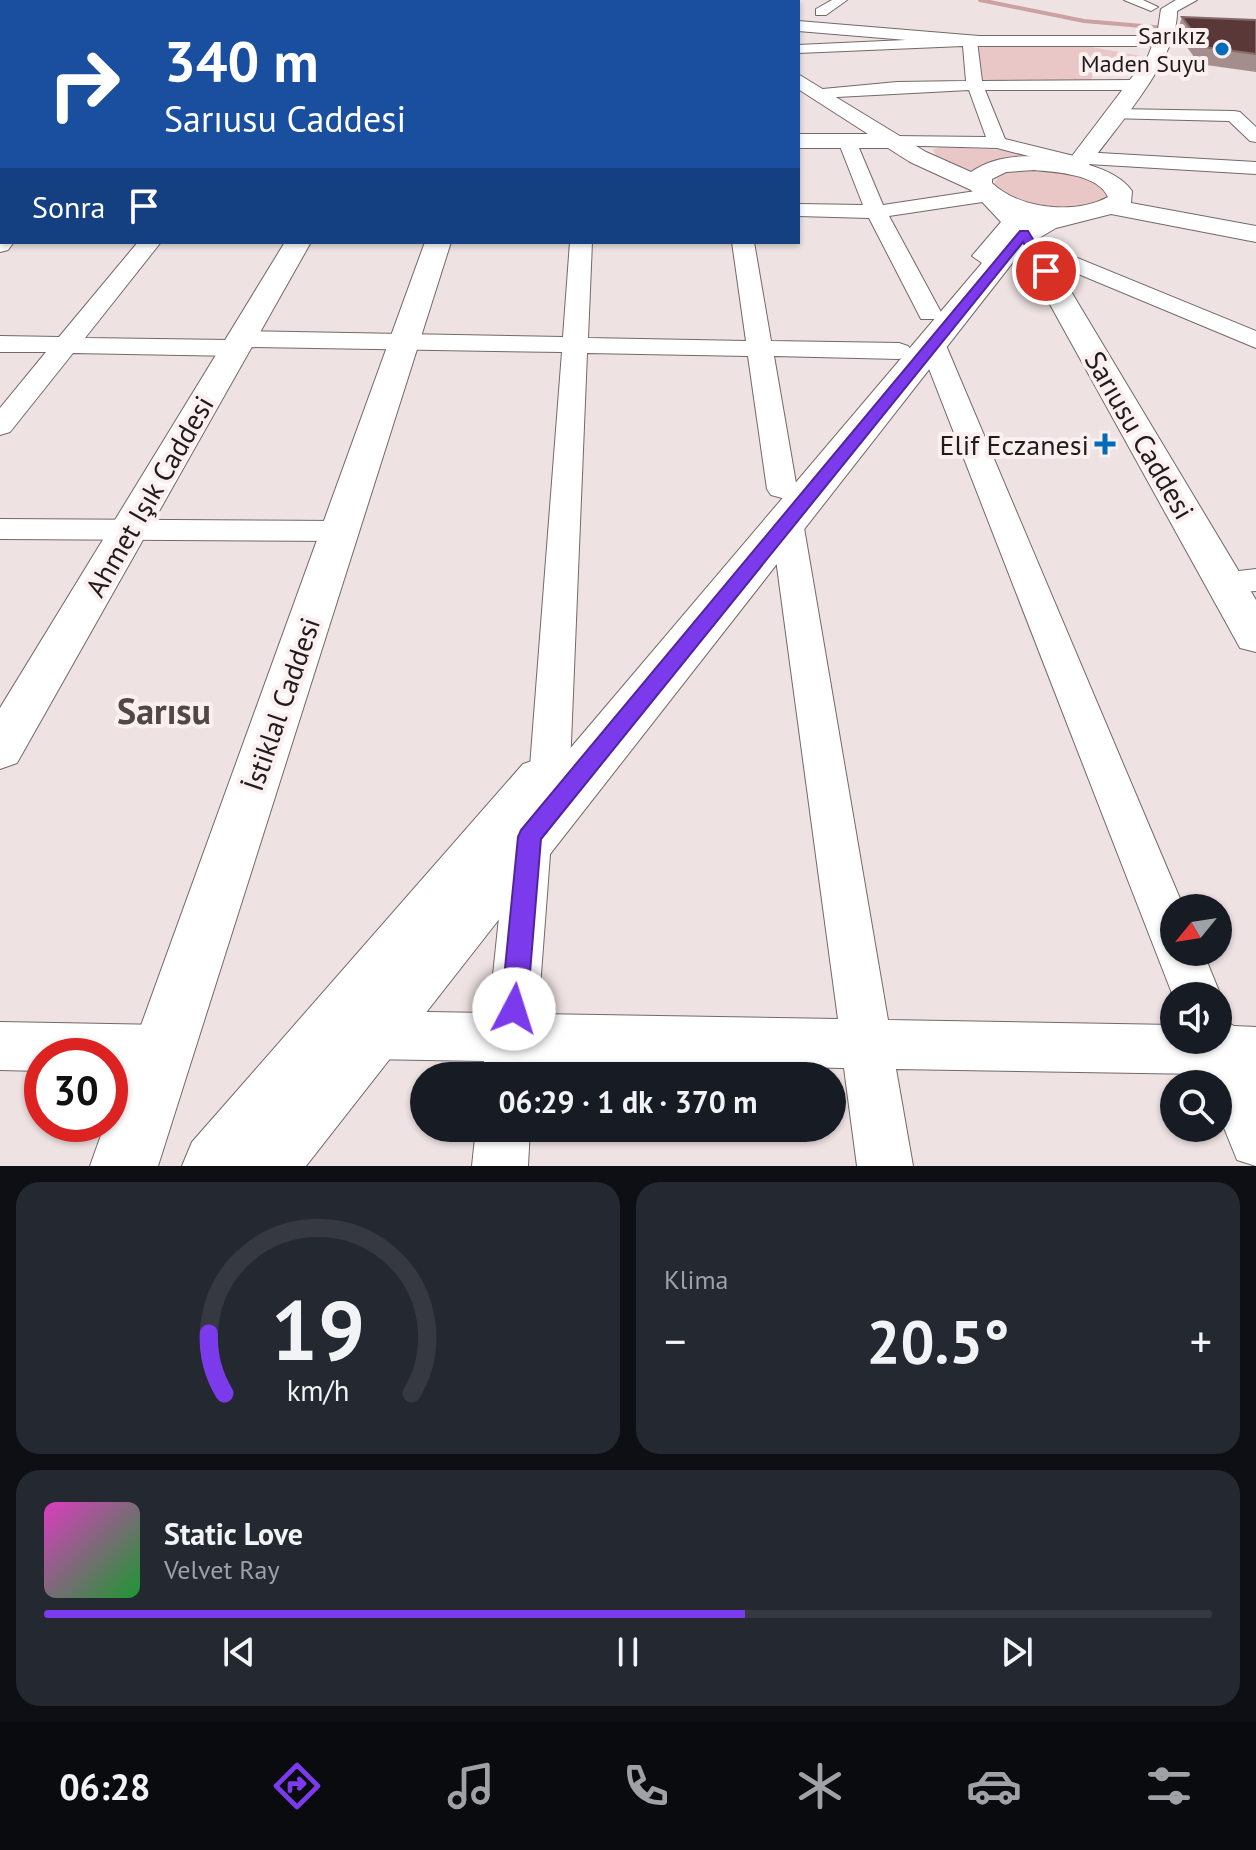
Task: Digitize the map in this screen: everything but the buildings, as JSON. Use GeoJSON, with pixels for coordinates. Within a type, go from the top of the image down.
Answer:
{"type":"FeatureCollection","features":[{"type":"Feature","properties":{"kind":"street"},"geometry":{"type":"LineString","coordinates":[[821,12],[841,0]]}},
{"type":"Feature","properties":{"kind":"street"},"geometry":{"type":"LineString","coordinates":[[1130,0],[1157,4],[1165,35]]}},
{"type":"Feature","properties":{"kind":"street"},"geometry":{"type":"LineString","coordinates":[[1079,163],[1135,85],[1165,35],[1169,9],[1189,0]]}},
{"type":"Feature","properties":{"kind":"street"},"geometry":{"type":"LineString","coordinates":[[800,11],[892,17]]}},
{"type":"Feature","properties":{"kind":"street"},"geometry":{"type":"LineString","coordinates":[[935,21],[961,27],[968,32],[976,87],[997,143]]}},
{"type":"Feature","properties":{"kind":"street"},"geometry":{"type":"LineString","coordinates":[[800,26],[970,41]]}},
{"type":"Feature","properties":{"kind":"street"},"geometry":{"type":"LineString","coordinates":[[800,49],[970,41],[1066,40],[1104,44],[1165,35]]}},
{"type":"Feature","properties":{"kind":"street"},"geometry":{"type":"LineString","coordinates":[[800,81],[892,141],[1008,204],[1042,212],[1078,214],[1105,209],[1256,234]]}},
{"type":"Feature","properties":{"kind":"street"},"geometry":{"type":"LineString","coordinates":[[818,93],[904,85],[1135,85]]}},
{"type":"Feature","properties":{"kind":"street"},"geometry":{"type":"LineString","coordinates":[[1113,114],[1234,116],[1256,137]]}},
{"type":"Feature","properties":{"kind":"street"},"geometry":{"type":"LineString","coordinates":[[264,1166],[529,837],[920,336],[1023,233],[1048,222],[1105,209],[1120,200],[1120,191],[1079,163],[997,143],[800,141]]}},
{"type":"Feature","properties":{"kind":"street"},"geometry":{"type":"LineString","coordinates":[[847,141],[920,336],[1160,906]]}},
{"type":"Feature","properties":{"kind":"street"},"geometry":{"type":"LineString","coordinates":[[987,192],[980,177],[999,167],[1034,163],[1256,168]]}},
{"type":"Feature","properties":{"kind":"street"},"geometry":{"type":"LineString","coordinates":[[800,210],[876,212],[987,192]]}},
{"type":"Feature","properties":{"kind":"street","name":"Sarıusu Caddesi"},"geometry":{"type":"LineString","coordinates":[[987,192],[1023,233],[1240,581],[1256,637]]}},
{"type":"Feature","properties":{"kind":"street"},"geometry":{"type":"LineString","coordinates":[[1023,233],[1256,340]]}},
{"type":"Feature","properties":{"kind":"street"},"geometry":{"type":"LineString","coordinates":[[0,426],[148,244]]}},
{"type":"Feature","properties":{"kind":"street","name":"Ahmet Işık Caddesi"},"geometry":{"type":"LineString","coordinates":[[0,750],[297,244]]}},
{"type":"Feature","properties":{"kind":"street","name":"İstiklal Caddesi"},"geometry":{"type":"LineString","coordinates":[[124,1166],[437,244]]}},
{"type":"Feature","properties":{"kind":"street"},"geometry":{"type":"LineString","coordinates":[[550,767],[581,244]]}},
{"type":"Feature","properties":{"kind":"street"},"geometry":{"type":"LineString","coordinates":[[743,244],[885,1166]]}},
{"type":"Feature","properties":{"kind":"street"},"geometry":{"type":"LineString","coordinates":[[0,344],[759,347],[920,336]]}},
{"type":"Feature","properties":{"kind":"street"},"geometry":{"type":"LineString","coordinates":[[216,1166],[550,767],[785,506]]}},
{"type":"Feature","properties":{"kind":"street"},"geometry":{"type":"LineString","coordinates":[[0,529],[339,531]]}},
{"type":"Feature","properties":{"kind":"street"},"geometry":{"type":"LineString","coordinates":[[510,1057],[529,837]]}},
{"type":"Feature","properties":{"kind":"street"},"geometry":{"type":"LineString","coordinates":[[367,1035],[510,1057],[866,1044],[1160,1046]]}},
{"type":"Feature","properties":{"kind":"street"},"geometry":{"type":"LineString","coordinates":[[0,1046],[164,1049]]}},
{"type":"Feature","properties":{"kind":"street"},"geometry":{"type":"LineString","coordinates":[[1232,1054],[1256,1141]]}},
{"type":"Feature","properties":{"kind":"street"},"geometry":{"type":"LineString","coordinates":[[500,1166],[502,1142]]}},
{"type":"Feature","properties":{"kind":"shaded area"},"geometry":{"type":"Polygon","coordinates":[[[977,45],[1080,45],[1141,56],[1131,66],[1095,66],[1090,85],[983,83],[977,45]]]}},
{"type":"Feature","properties":{"kind":"shaded area"},"geometry":{"type":"Polygon","coordinates":[[[939,147],[1007,150],[1047,158],[991,163],[967,172],[936,156],[933,150],[939,147]]]}},
{"type":"Feature","properties":{"kind":"shaded area"},"geometry":{"type":"Polygon","coordinates":[[[1035,168],[1089,177],[1112,197],[1096,208],[1041,208],[997,191],[994,184],[1001,175],[1035,168]]]}},
{"type":"Feature","properties":{"kind":"waterway"},"geometry":{"type":"LineString","coordinates":[[980,0],[1084,21],[1189,30]]}},
{"type":"Feature","properties":{"kind":"place","name":"Sarıkız Maden Suyu"},"geometry":{"type":"Point","coordinates":[1222,49]}},
{"type":"Feature","properties":{"kind":"place","name":"Elif Eczanesi"},"geometry":{"type":"Point","coordinates":[1105,444]}},
{"type":"Feature","properties":{"kind":"district","name":"Sarısu"},"geometry":{"type":"Point","coordinates":[164,710]}},
{"type":"Feature","properties":{"kind":"route"},"geometry":{"type":"LineString","coordinates":[[514,1009],[529,837],[1024,233],[1046,271]]}}]}
